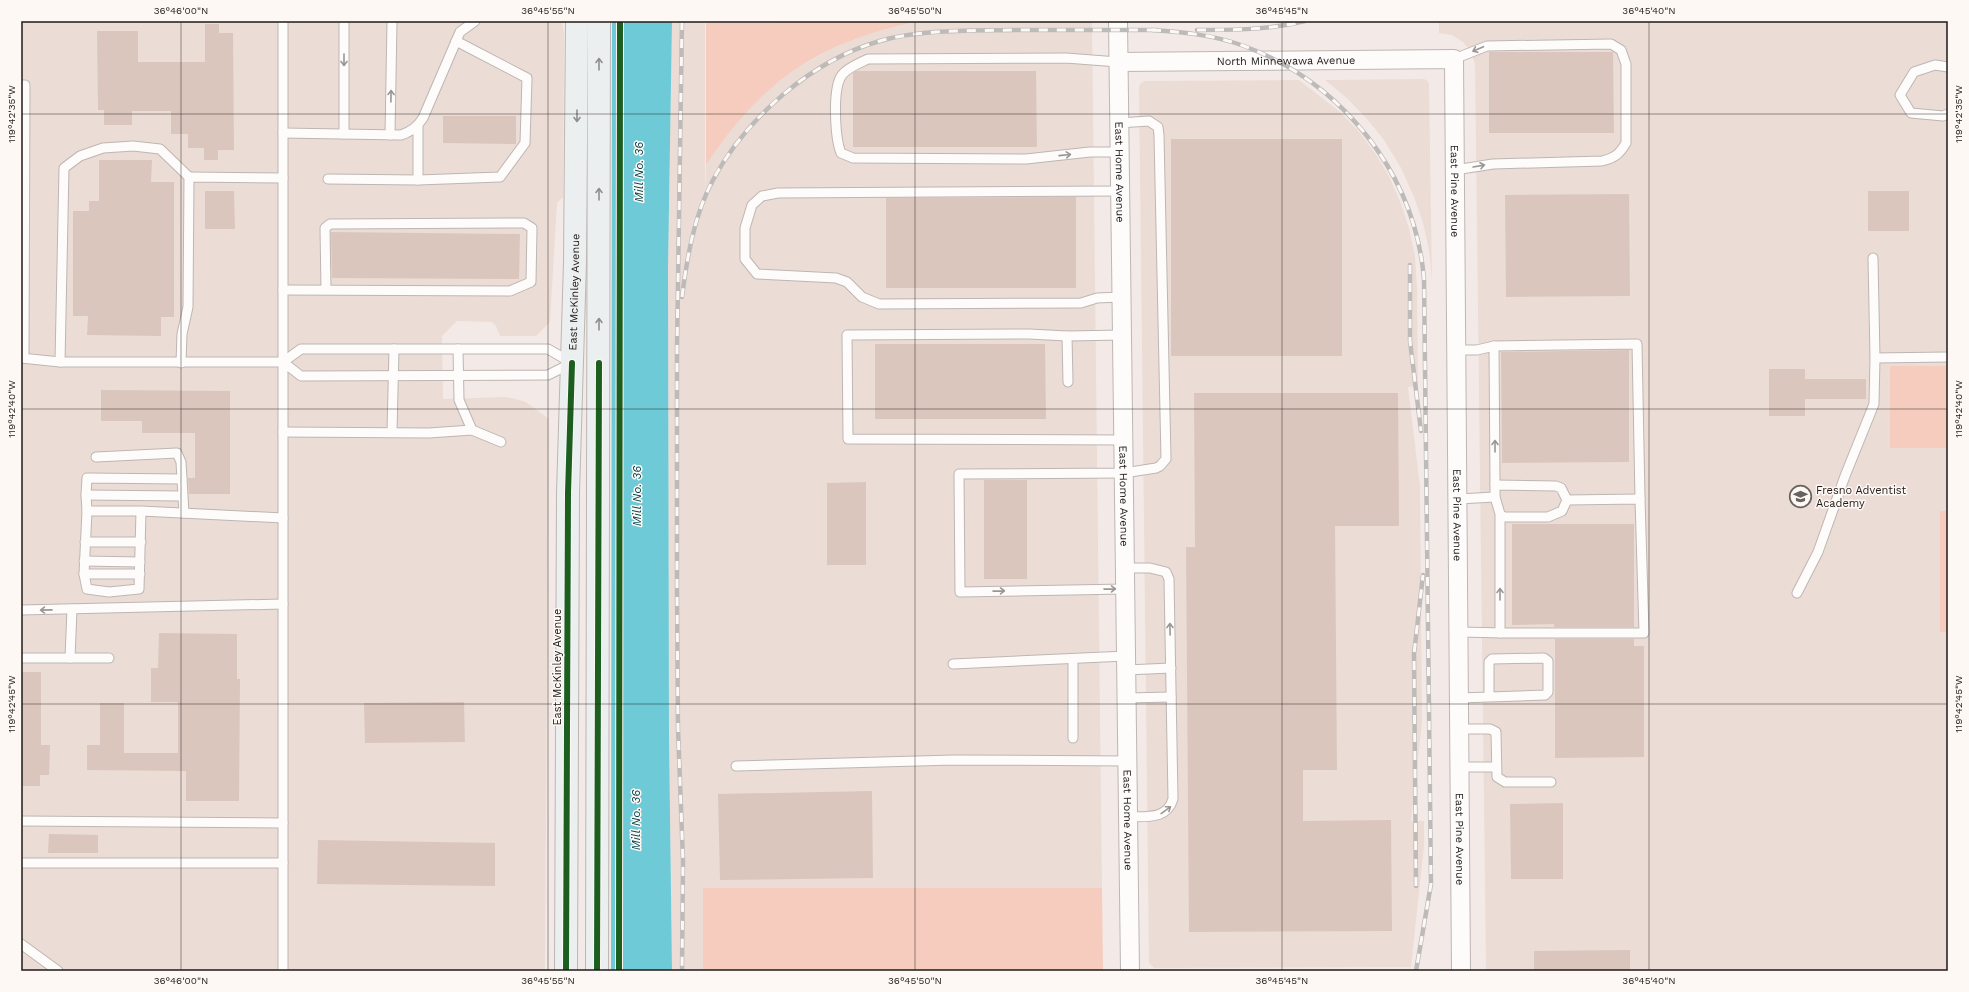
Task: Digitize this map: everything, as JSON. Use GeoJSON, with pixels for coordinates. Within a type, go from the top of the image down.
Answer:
{"type":"FeatureCollection","features":[{"type":"Feature","properties":{"kind":"main road","name":"East McKinley Avenue"},"geometry":{"type":"LineString","coordinates":[[566,971],[568,493],[576,173],[577,21]]}},
{"type":"Feature","properties":{"kind":"main road"},"geometry":{"type":"LineString","coordinates":[[597,971],[599,21]]}},
{"type":"Feature","properties":{"kind":"main road"},"geometry":{"type":"LineString","coordinates":[[572,363],[599,363]]}},
{"type":"Feature","properties":{"kind":"main road"},"geometry":{"type":"LineString","coordinates":[[568,493],[580,593],[579,708],[584,722],[598,728]]}},
{"type":"Feature","properties":{"kind":"main road"},"geometry":{"type":"LineString","coordinates":[[567,754],[575,758],[580,773],[582,864],[598,946]]}},
{"type":"Feature","properties":{"kind":"street","name":"East Home Avenue"},"geometry":{"type":"LineString","coordinates":[[1118,21],[1118,123],[1130,971]]}},
{"type":"Feature","properties":{"kind":"street","name":"North Minnewawa Avenue"},"geometry":{"type":"LineString","coordinates":[[1118,62],[1454,60]]}},
{"type":"Feature","properties":{"kind":"street","name":"East Pine Avenue"},"geometry":{"type":"LineString","coordinates":[[1454,60],[1461,971]]}},
{"type":"Feature","properties":{"kind":"lane"},"geometry":{"type":"LineString","coordinates":[[283,21],[283,971]]}},
{"type":"Feature","properties":{"kind":"lane"},"geometry":{"type":"LineString","coordinates":[[344,21],[344,134]]}},
{"type":"Feature","properties":{"kind":"lane"},"geometry":{"type":"LineString","coordinates":[[390,134],[392,21]]}},
{"type":"Feature","properties":{"kind":"lane"},"geometry":{"type":"LineString","coordinates":[[283,133],[401,135],[410,132],[418,126],[423,118],[460,32],[475,21]]}},
{"type":"Feature","properties":{"kind":"lane"},"geometry":{"type":"LineString","coordinates":[[328,179],[418,180],[500,177],[525,143],[527,78],[456,41]]}},
{"type":"Feature","properties":{"kind":"lane"},"geometry":{"type":"LineString","coordinates":[[1454,60],[1487,46],[1504,44],[1611,44],[1621,50],[1626,64],[1626,143],[1620,153],[1614,158],[1602,161],[1503,163],[1455,170]]}},
{"type":"Feature","properties":{"kind":"lane"},"geometry":{"type":"LineString","coordinates":[[1118,62],[1066,58],[868,60],[854,65],[843,73],[836,84],[837,142],[841,153],[853,158],[1026,159],[1090,152],[1119,152]]}},
{"type":"Feature","properties":{"kind":"lane"},"geometry":{"type":"LineString","coordinates":[[1948,67],[1935,65],[1914,72],[1900,95],[1911,114],[1943,116],[1948,114]]}},
{"type":"Feature","properties":{"kind":"lane"},"geometry":{"type":"LineString","coordinates":[[21,85],[25,85],[22,358],[60,362],[283,362],[301,349],[548,349],[572,363]]}},
{"type":"Feature","properties":{"kind":"lane"},"geometry":{"type":"LineString","coordinates":[[1118,123],[1149,121],[1158,127],[1159,134],[1166,455],[1164,462],[1160,466],[1124,473],[959,474],[960,592],[1125,589]]}},
{"type":"Feature","properties":{"kind":"lane"},"geometry":{"type":"LineString","coordinates":[[418,126],[418,180]]}},
{"type":"Feature","properties":{"kind":"lane"},"geometry":{"type":"LineString","coordinates":[[60,362],[64,168],[80,156],[103,148],[133,146],[160,149],[189,177],[283,178]]}},
{"type":"Feature","properties":{"kind":"lane"},"geometry":{"type":"LineString","coordinates":[[181,363],[182,334],[188,307],[189,177]]}},
{"type":"Feature","properties":{"kind":"lane"},"geometry":{"type":"LineString","coordinates":[[1120,191],[778,193],[762,196],[752,205],[745,228],[745,260],[757,274],[836,278],[847,282],[862,297],[879,304],[1081,303],[1097,298],[1121,297]]}},
{"type":"Feature","properties":{"kind":"lane"},"geometry":{"type":"LineString","coordinates":[[283,290],[510,291],[531,282],[532,228],[524,223],[330,224],[325,228],[326,290]]}},
{"type":"Feature","properties":{"kind":"lane"},"geometry":{"type":"LineString","coordinates":[[1797,594],[1818,552],[1845,476],[1874,404],[1876,358],[1873,258]]}},
{"type":"Feature","properties":{"kind":"lane"},"geometry":{"type":"LineString","coordinates":[[1122,335],[846,335],[848,439],[1123,440]]}},
{"type":"Feature","properties":{"kind":"lane"},"geometry":{"type":"LineString","coordinates":[[1067,336],[1068,382]]}},
{"type":"Feature","properties":{"kind":"lane"},"geometry":{"type":"LineString","coordinates":[[1456,350],[1477,350],[1494,346],[1637,344],[1644,633],[1459,632]]}},
{"type":"Feature","properties":{"kind":"lane"},"geometry":{"type":"LineString","coordinates":[[1494,346],[1495,497],[1500,514],[1500,633]]}},
{"type":"Feature","properties":{"kind":"lane"},"geometry":{"type":"LineString","coordinates":[[392,432],[394,349]]}},
{"type":"Feature","properties":{"kind":"lane"},"geometry":{"type":"LineString","coordinates":[[458,349],[459,400],[472,430]]}},
{"type":"Feature","properties":{"kind":"lane"},"geometry":{"type":"LineString","coordinates":[[1876,358],[1948,357]]}},
{"type":"Feature","properties":{"kind":"lane"},"geometry":{"type":"LineString","coordinates":[[283,362],[301,376],[548,375],[572,363]]}},
{"type":"Feature","properties":{"kind":"lane"},"geometry":{"type":"LineString","coordinates":[[283,432],[429,433],[472,430],[501,442]]}},
{"type":"Feature","properties":{"kind":"lane"},"geometry":{"type":"LineString","coordinates":[[96,457],[177,454],[182,462],[182,496],[184,512]]}},
{"type":"Feature","properties":{"kind":"lane"},"geometry":{"type":"LineString","coordinates":[[141,511],[139,589],[109,592],[88,590],[84,574],[84,561],[88,478],[182,479]]}},
{"type":"Feature","properties":{"kind":"lane"},"geometry":{"type":"LineString","coordinates":[[1495,485],[1556,486],[1561,488],[1567,500]]}},
{"type":"Feature","properties":{"kind":"lane"},"geometry":{"type":"LineString","coordinates":[[86,495],[182,496]]}},
{"type":"Feature","properties":{"kind":"lane"},"geometry":{"type":"LineString","coordinates":[[1458,498],[1495,497]]}},
{"type":"Feature","properties":{"kind":"lane"},"geometry":{"type":"LineString","coordinates":[[1567,500],[1640,499]]}},
{"type":"Feature","properties":{"kind":"lane"},"geometry":{"type":"LineString","coordinates":[[1500,514],[1504,517],[1548,517],[1562,511],[1567,500]]}},
{"type":"Feature","properties":{"kind":"lane"},"geometry":{"type":"LineString","coordinates":[[87,511],[184,512],[283,518]]}},
{"type":"Feature","properties":{"kind":"lane"},"geometry":{"type":"LineString","coordinates":[[85,542],[141,542]]}},
{"type":"Feature","properties":{"kind":"lane"},"geometry":{"type":"LineString","coordinates":[[84,561],[140,562]]}},
{"type":"Feature","properties":{"kind":"lane"},"geometry":{"type":"LineString","coordinates":[[1125,568],[1150,568],[1166,572],[1169,579],[1173,799],[1171,807],[1166,812],[1157,816],[1128,817]]}},
{"type":"Feature","properties":{"kind":"lane"},"geometry":{"type":"LineString","coordinates":[[84,574],[140,574]]}},
{"type":"Feature","properties":{"kind":"lane"},"geometry":{"type":"LineString","coordinates":[[21,610],[283,604]]}},
{"type":"Feature","properties":{"kind":"lane"},"geometry":{"type":"LineString","coordinates":[[70,658],[72,609]]}},
{"type":"Feature","properties":{"kind":"lane"},"geometry":{"type":"LineString","coordinates":[[21,658],[109,658]]}},
{"type":"Feature","properties":{"kind":"lane"},"geometry":{"type":"LineString","coordinates":[[1459,698],[1489,697],[1545,695],[1548,692],[1548,661],[1544,658],[1492,659],[1489,662],[1489,697]]}},
{"type":"Feature","properties":{"kind":"lane"},"geometry":{"type":"LineString","coordinates":[[954,664],[1073,659],[1171,668]]}},
{"type":"Feature","properties":{"kind":"lane"},"geometry":{"type":"LineString","coordinates":[[1073,659],[1073,738]]}},
{"type":"Feature","properties":{"kind":"lane"},"geometry":{"type":"LineString","coordinates":[[1127,698],[1171,697]]}},
{"type":"Feature","properties":{"kind":"lane"},"geometry":{"type":"LineString","coordinates":[[1460,730],[1490,729],[1496,732],[1497,777],[1505,782],[1551,782]]}},
{"type":"Feature","properties":{"kind":"lane"},"geometry":{"type":"LineString","coordinates":[[736,766],[954,760],[1128,761]]}},
{"type":"Feature","properties":{"kind":"lane"},"geometry":{"type":"LineString","coordinates":[[1460,767],[1496,767]]}},
{"type":"Feature","properties":{"kind":"lane"},"geometry":{"type":"LineString","coordinates":[[21,821],[283,823]]}},
{"type":"Feature","properties":{"kind":"lane"},"geometry":{"type":"LineString","coordinates":[[21,863],[283,863]]}},
{"type":"Feature","properties":{"kind":"lane"},"geometry":{"type":"LineString","coordinates":[[21,944],[58,971]]}},
{"type":"Feature","properties":{"kind":"shaded area"},"geometry":{"type":"Polygon","coordinates":[[[21,21],[562,21],[564,33],[563,197],[557,203],[550,322],[536,336],[500,336],[496,326],[492,322],[457,321],[442,336],[443,399],[505,397],[516,399],[526,402],[549,419],[545,971],[21,971],[21,21]]]}},
{"type":"Feature","properties":{"kind":"shaded area"},"geometry":{"type":"Polygon","coordinates":[[[672,21],[705,21],[705,192],[706,165],[724,137],[747,110],[769,89],[798,67],[857,37],[886,28],[917,22],[706,23],[706,21],[1092,21],[1102,888],[704,888],[703,971],[672,971],[669,736],[668,269],[672,21]]]}},
{"type":"Feature","properties":{"kind":"shaded area"},"geometry":{"type":"Polygon","coordinates":[[[920,21],[884,29],[852,40],[823,53],[796,69],[772,87],[749,109],[727,135],[706,165],[706,23],[920,21]]]}},
{"type":"Feature","properties":{"kind":"shaded area","name":"Fresno Adventist Academy"},"geometry":{"type":"Polygon","coordinates":[[[1439,21],[1948,21],[1948,971],[1486,971],[1475,64],[1471,52],[1463,42],[1452,35],[1439,33],[1439,21]]]}},
{"type":"Feature","properties":{"kind":"shaded area"},"geometry":{"type":"Polygon","coordinates":[[[1424,79],[1428,81],[1429,85],[1432,282],[1429,250],[1423,223],[1414,197],[1401,168],[1384,140],[1367,119],[1348,99],[1325,80],[1424,79]]]}},
{"type":"Feature","properties":{"kind":"shaded area"},"geometry":{"type":"Polygon","coordinates":[[[1299,80],[1339,111],[1357,129],[1375,153],[1389,176],[1401,204],[1409,228],[1415,256],[1417,287],[1418,386],[1408,387],[1420,486],[1422,723],[1411,821],[1424,821],[1424,846],[1411,967],[1154,968],[1149,963],[1139,87],[1141,83],[1145,81],[1299,80]]]}},
{"type":"Feature","properties":{"kind":"shaded area"},"geometry":{"type":"Polygon","coordinates":[[[1890,366],[1948,366],[1948,448],[1890,448],[1890,366]]]}},
{"type":"Feature","properties":{"kind":"shaded area"},"geometry":{"type":"Polygon","coordinates":[[[1940,511],[1948,511],[1948,632],[1940,632],[1940,511]]]}},
{"type":"Feature","properties":{"kind":"shaded area"},"geometry":{"type":"Polygon","coordinates":[[[703,888],[1102,888],[1103,971],[703,971],[703,888]]]}},
{"type":"Feature","properties":{"kind":"water","name":"Mill No. 36"},"geometry":{"type":"Polygon","coordinates":[[[612,21],[672,21],[668,269],[669,736],[672,971],[611,971],[612,21]]]}},
{"type":"Feature","properties":{"kind":"building"},"geometry":{"type":"Polygon","coordinates":[[[205,24],[219,24],[219,33],[233,33],[234,150],[218,150],[218,160],[204,160],[204,148],[188,148],[188,134],[171,134],[171,111],[132,111],[132,125],[104,125],[104,110],[98,110],[97,31],[138,31],[138,62],[205,62],[205,24]]]}},
{"type":"Feature","properties":{"kind":"building"},"geometry":{"type":"Polygon","coordinates":[[[1489,52],[1613,52],[1614,133],[1489,133],[1489,52]]]}},
{"type":"Feature","properties":{"kind":"building"},"geometry":{"type":"Polygon","coordinates":[[[856,71],[1036,71],[1037,147],[853,147],[853,73],[856,71]]]}},
{"type":"Feature","properties":{"kind":"building"},"geometry":{"type":"Polygon","coordinates":[[[443,116],[516,116],[516,144],[443,143],[443,116]]]}},
{"type":"Feature","properties":{"kind":"building"},"geometry":{"type":"Polygon","coordinates":[[[1171,139],[1342,139],[1342,356],[1171,356],[1171,139]]]}},
{"type":"Feature","properties":{"kind":"building"},"geometry":{"type":"Polygon","coordinates":[[[99,160],[152,160],[151,182],[174,182],[174,317],[161,317],[161,336],[87,335],[88,316],[73,316],[73,211],[89,211],[89,201],[99,201],[99,160]]]}},
{"type":"Feature","properties":{"kind":"building"},"geometry":{"type":"Polygon","coordinates":[[[205,191],[234,191],[235,229],[205,229],[205,191]]]}},
{"type":"Feature","properties":{"kind":"building"},"geometry":{"type":"Polygon","coordinates":[[[1868,191],[1909,191],[1909,231],[1868,231],[1868,191]]]}},
{"type":"Feature","properties":{"kind":"building"},"geometry":{"type":"Polygon","coordinates":[[[1629,194],[1630,296],[1506,297],[1505,195],[1629,194]]]}},
{"type":"Feature","properties":{"kind":"building"},"geometry":{"type":"Polygon","coordinates":[[[1076,197],[1076,288],[886,288],[886,198],[1076,197]]]}},
{"type":"Feature","properties":{"kind":"building"},"geometry":{"type":"Polygon","coordinates":[[[331,232],[520,234],[519,279],[332,278],[331,232]]]}},
{"type":"Feature","properties":{"kind":"building"},"geometry":{"type":"Polygon","coordinates":[[[875,344],[1045,344],[1046,419],[875,419],[875,344]]]}},
{"type":"Feature","properties":{"kind":"building"},"geometry":{"type":"Polygon","coordinates":[[[1629,350],[1629,462],[1502,463],[1501,352],[1629,350]]]}},
{"type":"Feature","properties":{"kind":"building"},"geometry":{"type":"Polygon","coordinates":[[[1769,369],[1805,369],[1805,379],[1866,379],[1866,399],[1805,399],[1805,416],[1769,416],[1769,369]]]}},
{"type":"Feature","properties":{"kind":"building"},"geometry":{"type":"Polygon","coordinates":[[[101,390],[230,391],[230,494],[189,494],[188,478],[195,478],[195,433],[142,433],[142,421],[101,421],[101,390]]]}},
{"type":"Feature","properties":{"kind":"building"},"geometry":{"type":"Polygon","coordinates":[[[1194,393],[1398,393],[1399,526],[1335,526],[1337,770],[1303,770],[1303,821],[1391,820],[1392,931],[1189,932],[1186,547],[1195,547],[1194,393]]]}},
{"type":"Feature","properties":{"kind":"building"},"geometry":{"type":"Polygon","coordinates":[[[984,480],[1027,480],[1027,579],[984,579],[984,480]]]}},
{"type":"Feature","properties":{"kind":"building"},"geometry":{"type":"Polygon","coordinates":[[[866,482],[866,565],[827,565],[827,483],[866,482]]]}},
{"type":"Feature","properties":{"kind":"building"},"geometry":{"type":"Polygon","coordinates":[[[1512,524],[1634,524],[1634,627],[1554,627],[1554,624],[1512,625],[1512,524]]]}},
{"type":"Feature","properties":{"kind":"building"},"geometry":{"type":"Polygon","coordinates":[[[159,633],[237,634],[237,679],[240,679],[239,801],[186,801],[186,771],[87,770],[87,745],[100,745],[100,703],[124,703],[124,753],[178,753],[178,702],[151,702],[151,668],[158,668],[159,633]]]}},
{"type":"Feature","properties":{"kind":"building"},"geometry":{"type":"Polygon","coordinates":[[[1555,639],[1634,639],[1634,646],[1644,646],[1644,757],[1555,758],[1555,639]]]}},
{"type":"Feature","properties":{"kind":"building"},"geometry":{"type":"Polygon","coordinates":[[[21,672],[41,672],[41,745],[50,745],[49,775],[40,775],[40,786],[21,786],[21,672]]]}},
{"type":"Feature","properties":{"kind":"building"},"geometry":{"type":"Polygon","coordinates":[[[464,702],[465,742],[365,743],[364,703],[464,702]]]}},
{"type":"Feature","properties":{"kind":"building"},"geometry":{"type":"Polygon","coordinates":[[[872,791],[873,878],[720,880],[718,794],[872,791]]]}},
{"type":"Feature","properties":{"kind":"building"},"geometry":{"type":"Polygon","coordinates":[[[1563,803],[1563,879],[1511,879],[1510,804],[1563,803]]]}},
{"type":"Feature","properties":{"kind":"building"},"geometry":{"type":"Polygon","coordinates":[[[49,834],[98,835],[98,853],[48,853],[49,834]]]}},
{"type":"Feature","properties":{"kind":"building"},"geometry":{"type":"Polygon","coordinates":[[[318,840],[495,843],[495,886],[317,884],[318,840]]]}},
{"type":"Feature","properties":{"kind":"building"},"geometry":{"type":"Polygon","coordinates":[[[1630,950],[1630,971],[1534,971],[1534,951],[1630,950]]]}},
{"type":"Feature","properties":{"kind":"railway"},"geometry":{"type":"LineString","coordinates":[[682,21],[677,349],[678,728],[683,861],[682,971]]}},
{"type":"Feature","properties":{"kind":"railway"},"geometry":{"type":"LineString","coordinates":[[1197,30],[1238,30],[1264,28],[1305,21]]}},
{"type":"Feature","properties":{"kind":"railway"},"geometry":{"type":"LineString","coordinates":[[682,297],[686,267],[696,222],[706,193],[727,157],[743,135],[783,94],[830,62],[855,50],[880,41],[913,34],[1013,30],[1157,30]]}},
{"type":"Feature","properties":{"kind":"railway"},"geometry":{"type":"LineString","coordinates":[[1152,30],[1198,35],[1233,42],[1280,62],[1313,83],[1342,108],[1368,137],[1389,169],[1406,204],[1418,240],[1424,279],[1431,884],[1416,971]]}},
{"type":"Feature","properties":{"kind":"railway"},"geometry":{"type":"LineString","coordinates":[[1410,265],[1410,341],[1421,431]]}},
{"type":"Feature","properties":{"kind":"railway"},"geometry":{"type":"LineString","coordinates":[[1416,886],[1414,654],[1423,575]]}},
{"type":"Feature","properties":{"kind":"cycle path"},"geometry":{"type":"LineString","coordinates":[[619,971],[620,21]]}},
{"type":"Feature","properties":{"kind":"cycle path"},"geometry":{"type":"LineString","coordinates":[[566,971],[568,493],[572,363]]}},
{"type":"Feature","properties":{"kind":"cycle path"},"geometry":{"type":"LineString","coordinates":[[597,971],[599,363]]}},
{"type":"Feature","properties":{"kind":"place","name":"Fresno Adventist Academy"},"geometry":{"type":"Point","coordinates":[1801,496]}}]}
